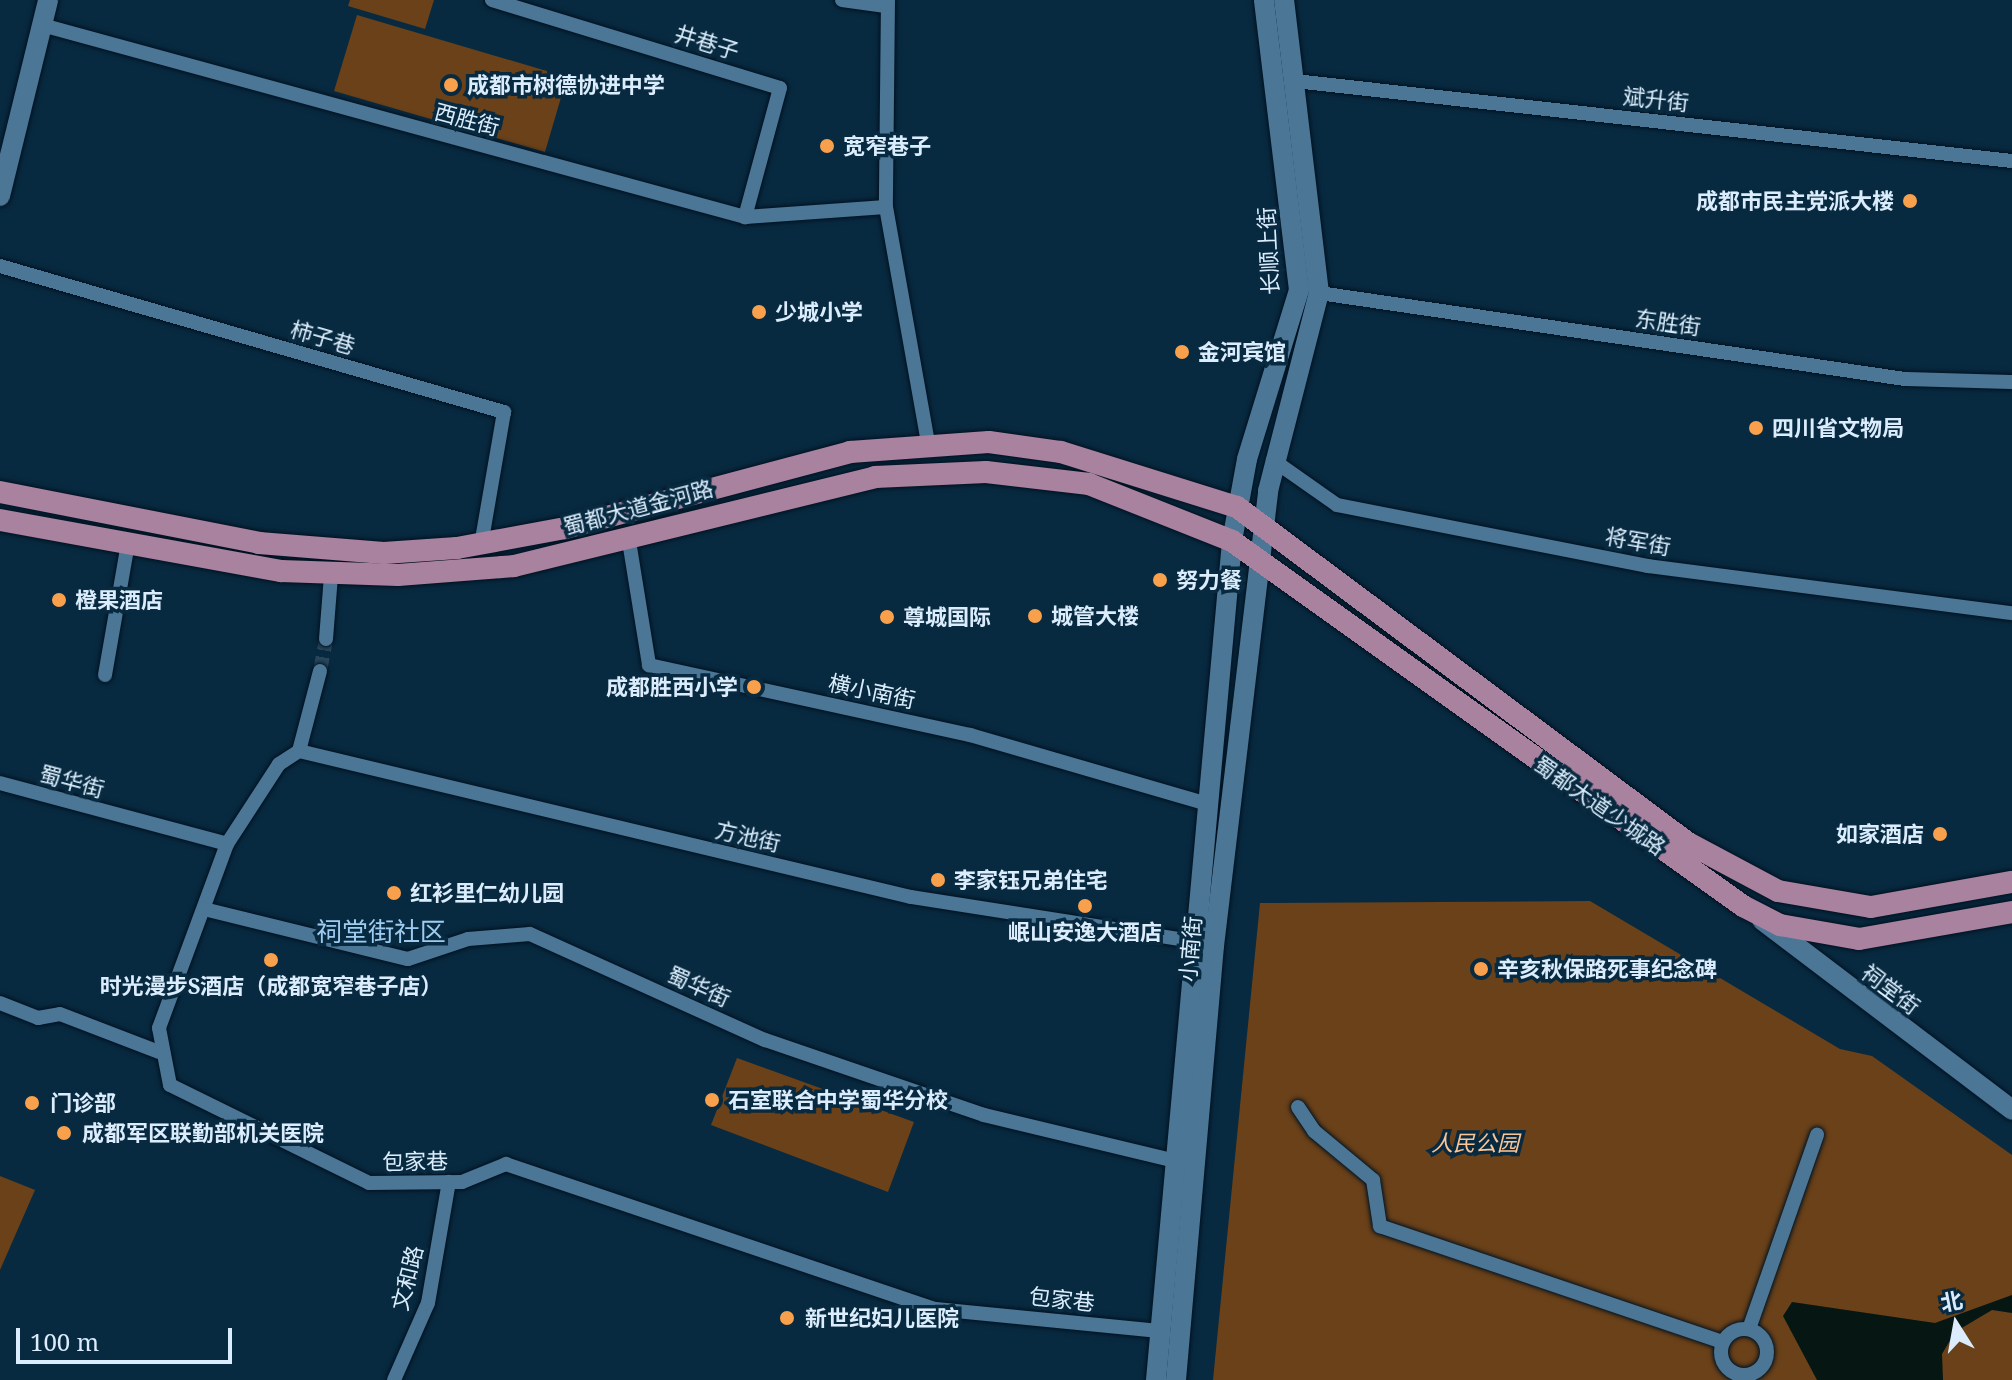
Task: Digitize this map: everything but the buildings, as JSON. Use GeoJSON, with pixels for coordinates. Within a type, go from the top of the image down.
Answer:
{"type":"FeatureCollection","features":[{"type":"Feature","properties":{"kind":"main road"},"geometry":{"type":"LineString","coordinates":[[0,196],[48,0]]}},
{"type":"Feature","properties":{"kind":"main road","name":"长顺上街"},"geometry":{"type":"LineString","coordinates":[[1232,541],[1237,507],[1299,290],[1264,0]]}},
{"type":"Feature","properties":{"kind":"main road","name":"长顺上街"},"geometry":{"type":"LineString","coordinates":[[1265,524],[1273,460],[1319,293],[1284,0]]}},
{"type":"Feature","properties":{"kind":"main road","name":"蜀都大道金河路"},"geometry":{"type":"LineString","coordinates":[[0,492],[322,550],[481,545],[850,452],[928,442],[1061,452],[1237,507],[1265,524]]}},
{"type":"Feature","properties":{"kind":"main road","name":"蜀都大道金河路"},"geometry":{"type":"LineString","coordinates":[[0,520],[331,576],[514,566],[629,541],[845,483],[937,472],[1089,484],[1232,541]]}},
{"type":"Feature","properties":{"kind":"main road","name":"小南街"},"geometry":{"type":"LineString","coordinates":[[1176,1380],[1215,933],[1265,524]]}},
{"type":"Feature","properties":{"kind":"main road","name":"蜀都大道少城路"},"geometry":{"type":"LineString","coordinates":[[1265,524],[1688,843],[1778,891],[1871,907],[2012,882]]}},
{"type":"Feature","properties":{"kind":"main road","name":"小南街"},"geometry":{"type":"LineString","coordinates":[[1156,1380],[1176,1161],[1191,941],[1232,541]]}},
{"type":"Feature","properties":{"kind":"main road","name":"蜀都大道少城路"},"geometry":{"type":"LineString","coordinates":[[1232,541],[1743,906],[1780,925],[1859,939],[2012,912]]}},
{"type":"Feature","properties":{"kind":"main road","name":"祠堂街"},"geometry":{"type":"LineString","coordinates":[[1743,906],[2012,1110]]}},
{"type":"Feature","properties":{"kind":"street","name":"井巷子"},"geometry":{"type":"LineString","coordinates":[[492,0],[780,88],[745,217]]}},
{"type":"Feature","properties":{"kind":"street"},"geometry":{"type":"LineString","coordinates":[[842,0],[887,3],[886,207],[928,442]]}},
{"type":"Feature","properties":{"kind":"street","name":"西胜街"},"geometry":{"type":"LineString","coordinates":[[42,25],[745,217],[886,207]]}},
{"type":"Feature","properties":{"kind":"street","name":"斌升街"},"geometry":{"type":"LineString","coordinates":[[1295,81],[2012,161]]}},
{"type":"Feature","properties":{"kind":"street","name":"柿子巷"},"geometry":{"type":"LineString","coordinates":[[0,266],[504,412],[481,545]]}},
{"type":"Feature","properties":{"kind":"street","name":"东胜街"},"geometry":{"type":"LineString","coordinates":[[1319,293],[1905,379],[2012,382]]}},
{"type":"Feature","properties":{"kind":"street","name":"将军街"},"geometry":{"type":"LineString","coordinates":[[1273,460],[1337,505],[1648,566],[2012,613]]}},
{"type":"Feature","properties":{"kind":"street","name":"横小南街"},"geometry":{"type":"LineString","coordinates":[[629,541],[649,665],[970,735],[1204,803]]}},
{"type":"Feature","properties":{"kind":"street"},"geometry":{"type":"LineString","coordinates":[[105,675],[128,543]]}},
{"type":"Feature","properties":{"kind":"street"},"geometry":{"type":"LineString","coordinates":[[326,639],[331,576]]}},
{"type":"Feature","properties":{"kind":"street"},"geometry":{"type":"LineString","coordinates":[[0,1003],[38,1018],[60,1014],[159,1052],[159,1028],[227,844],[279,764],[299,751],[320,671]]}},
{"type":"Feature","properties":{"kind":"street","name":"方池街"},"geometry":{"type":"LineString","coordinates":[[299,751],[911,897],[1191,941]]}},
{"type":"Feature","properties":{"kind":"street","name":"蜀华街"},"geometry":{"type":"LineString","coordinates":[[0,783],[227,844]]}},
{"type":"Feature","properties":{"kind":"street","name":"蜀华街"},"geometry":{"type":"LineString","coordinates":[[204,909],[408,959],[468,939],[530,934],[765,1040],[984,1115],[1176,1161]]}},
{"type":"Feature","properties":{"kind":"street","name":"包家巷"},"geometry":{"type":"LineString","coordinates":[[159,1052],[170,1085],[369,1183],[449,1182],[506,1164],[935,1309],[1160,1331]]}},
{"type":"Feature","properties":{"kind":"street"},"geometry":{"type":"LineString","coordinates":[[1298,1107],[1314,1131],[1373,1180],[1380,1226],[1723,1342],[1749,1329],[1817,1135]]}},
{"type":"Feature","properties":{"kind":"street","name":"文和路"},"geometry":{"type":"LineString","coordinates":[[394,1380],[428,1303],[449,1182]]}},
{"type":"Feature","properties":{"kind":"street"},"geometry":{"type":"LineString","coordinates":[[1723,1342],[1729,1370],[1758,1372],[1767,1344],[1749,1329]]}},
{"type":"Feature","properties":{"kind":"green space"},"geometry":{"type":"Polygon","coordinates":[[[350,0],[434,0],[425,29],[348,6],[350,0]]]}},
{"type":"Feature","properties":{"kind":"green space"},"geometry":{"type":"Polygon","coordinates":[[[357,15],[567,77],[545,152],[334,91],[357,15]]]}},
{"type":"Feature","properties":{"kind":"green space","name":"人民公园"},"geometry":{"type":"Polygon","coordinates":[[[1590,901],[1840,1049],[1872,1056],[2012,1155],[2012,1380],[1213,1380],[1260,903],[1590,901]]]}},
{"type":"Feature","properties":{"kind":"green space"},"geometry":{"type":"Polygon","coordinates":[[[737,1058],[914,1122],[888,1192],[711,1125],[737,1058]]]}},
{"type":"Feature","properties":{"kind":"green space"},"geometry":{"type":"Polygon","coordinates":[[[0,1176],[35,1190],[0,1270],[0,1176]]]}},
{"type":"Feature","properties":{"kind":"shaded area"},"geometry":{"type":"Polygon","coordinates":[[[2012,1295],[2012,1313],[1992,1310],[1955,1332],[1942,1354],[1943,1380],[1817,1380],[1783,1316],[1792,1302],[1935,1323],[2012,1295]]]}},
{"type":"Feature","properties":{"kind":"tunnel"},"geometry":{"type":"LineString","coordinates":[[320,671],[326,639]]}},
{"type":"Feature","properties":{"kind":"place","name":"成都市树德协进中学"},"geometry":{"type":"Point","coordinates":[451,85]}},
{"type":"Feature","properties":{"kind":"place","name":"宽窄巷子"},"geometry":{"type":"Point","coordinates":[827,146]}},
{"type":"Feature","properties":{"kind":"place","name":"成都市民主党派大楼"},"geometry":{"type":"Point","coordinates":[1910,201]}},
{"type":"Feature","properties":{"kind":"place","name":"少城小学"},"geometry":{"type":"Point","coordinates":[759,312]}},
{"type":"Feature","properties":{"kind":"place","name":"金河宾馆"},"geometry":{"type":"Point","coordinates":[1182,352]}},
{"type":"Feature","properties":{"kind":"place","name":"四川省文物局"},"geometry":{"type":"Point","coordinates":[1756,428]}},
{"type":"Feature","properties":{"kind":"place","name":"努力餐"},"geometry":{"type":"Point","coordinates":[1160,580]}},
{"type":"Feature","properties":{"kind":"place","name":"橙果酒店"},"geometry":{"type":"Point","coordinates":[59,600]}},
{"type":"Feature","properties":{"kind":"place","name":"城管大楼"},"geometry":{"type":"Point","coordinates":[1035,616]}},
{"type":"Feature","properties":{"kind":"place","name":"尊城国际"},"geometry":{"type":"Point","coordinates":[887,617]}},
{"type":"Feature","properties":{"kind":"place","name":"成都胜西小学"},"geometry":{"type":"Point","coordinates":[754,687]}},
{"type":"Feature","properties":{"kind":"place","name":"如家酒店"},"geometry":{"type":"Point","coordinates":[1940,834]}},
{"type":"Feature","properties":{"kind":"place","name":"李家钰兄弟住宅"},"geometry":{"type":"Point","coordinates":[938,880]}},
{"type":"Feature","properties":{"kind":"place","name":"红衫里仁幼儿园"},"geometry":{"type":"Point","coordinates":[394,893]}},
{"type":"Feature","properties":{"kind":"place","name":"岷山安逸大酒店"},"geometry":{"type":"Point","coordinates":[1085,906]}},
{"type":"Feature","properties":{"kind":"place","name":"时光漫步S酒店（成都宽窄巷子店）"},"geometry":{"type":"Point","coordinates":[271,960]}},
{"type":"Feature","properties":{"kind":"place","name":"辛亥秋保路死事纪念碑"},"geometry":{"type":"Point","coordinates":[1481,969]}},
{"type":"Feature","properties":{"kind":"place","name":"石室联合中学蜀华分校"},"geometry":{"type":"Point","coordinates":[712,1100]}},
{"type":"Feature","properties":{"kind":"place","name":"门诊部"},"geometry":{"type":"Point","coordinates":[32,1103]}},
{"type":"Feature","properties":{"kind":"place","name":"成都军区联勤部机关医院"},"geometry":{"type":"Point","coordinates":[64,1133]}},
{"type":"Feature","properties":{"kind":"place","name":"新世纪妇儿医院"},"geometry":{"type":"Point","coordinates":[787,1318]}},
{"type":"Feature","properties":{"kind":"district","name":"祠堂街社区"},"geometry":{"type":"Point","coordinates":[381,932]}}]}
